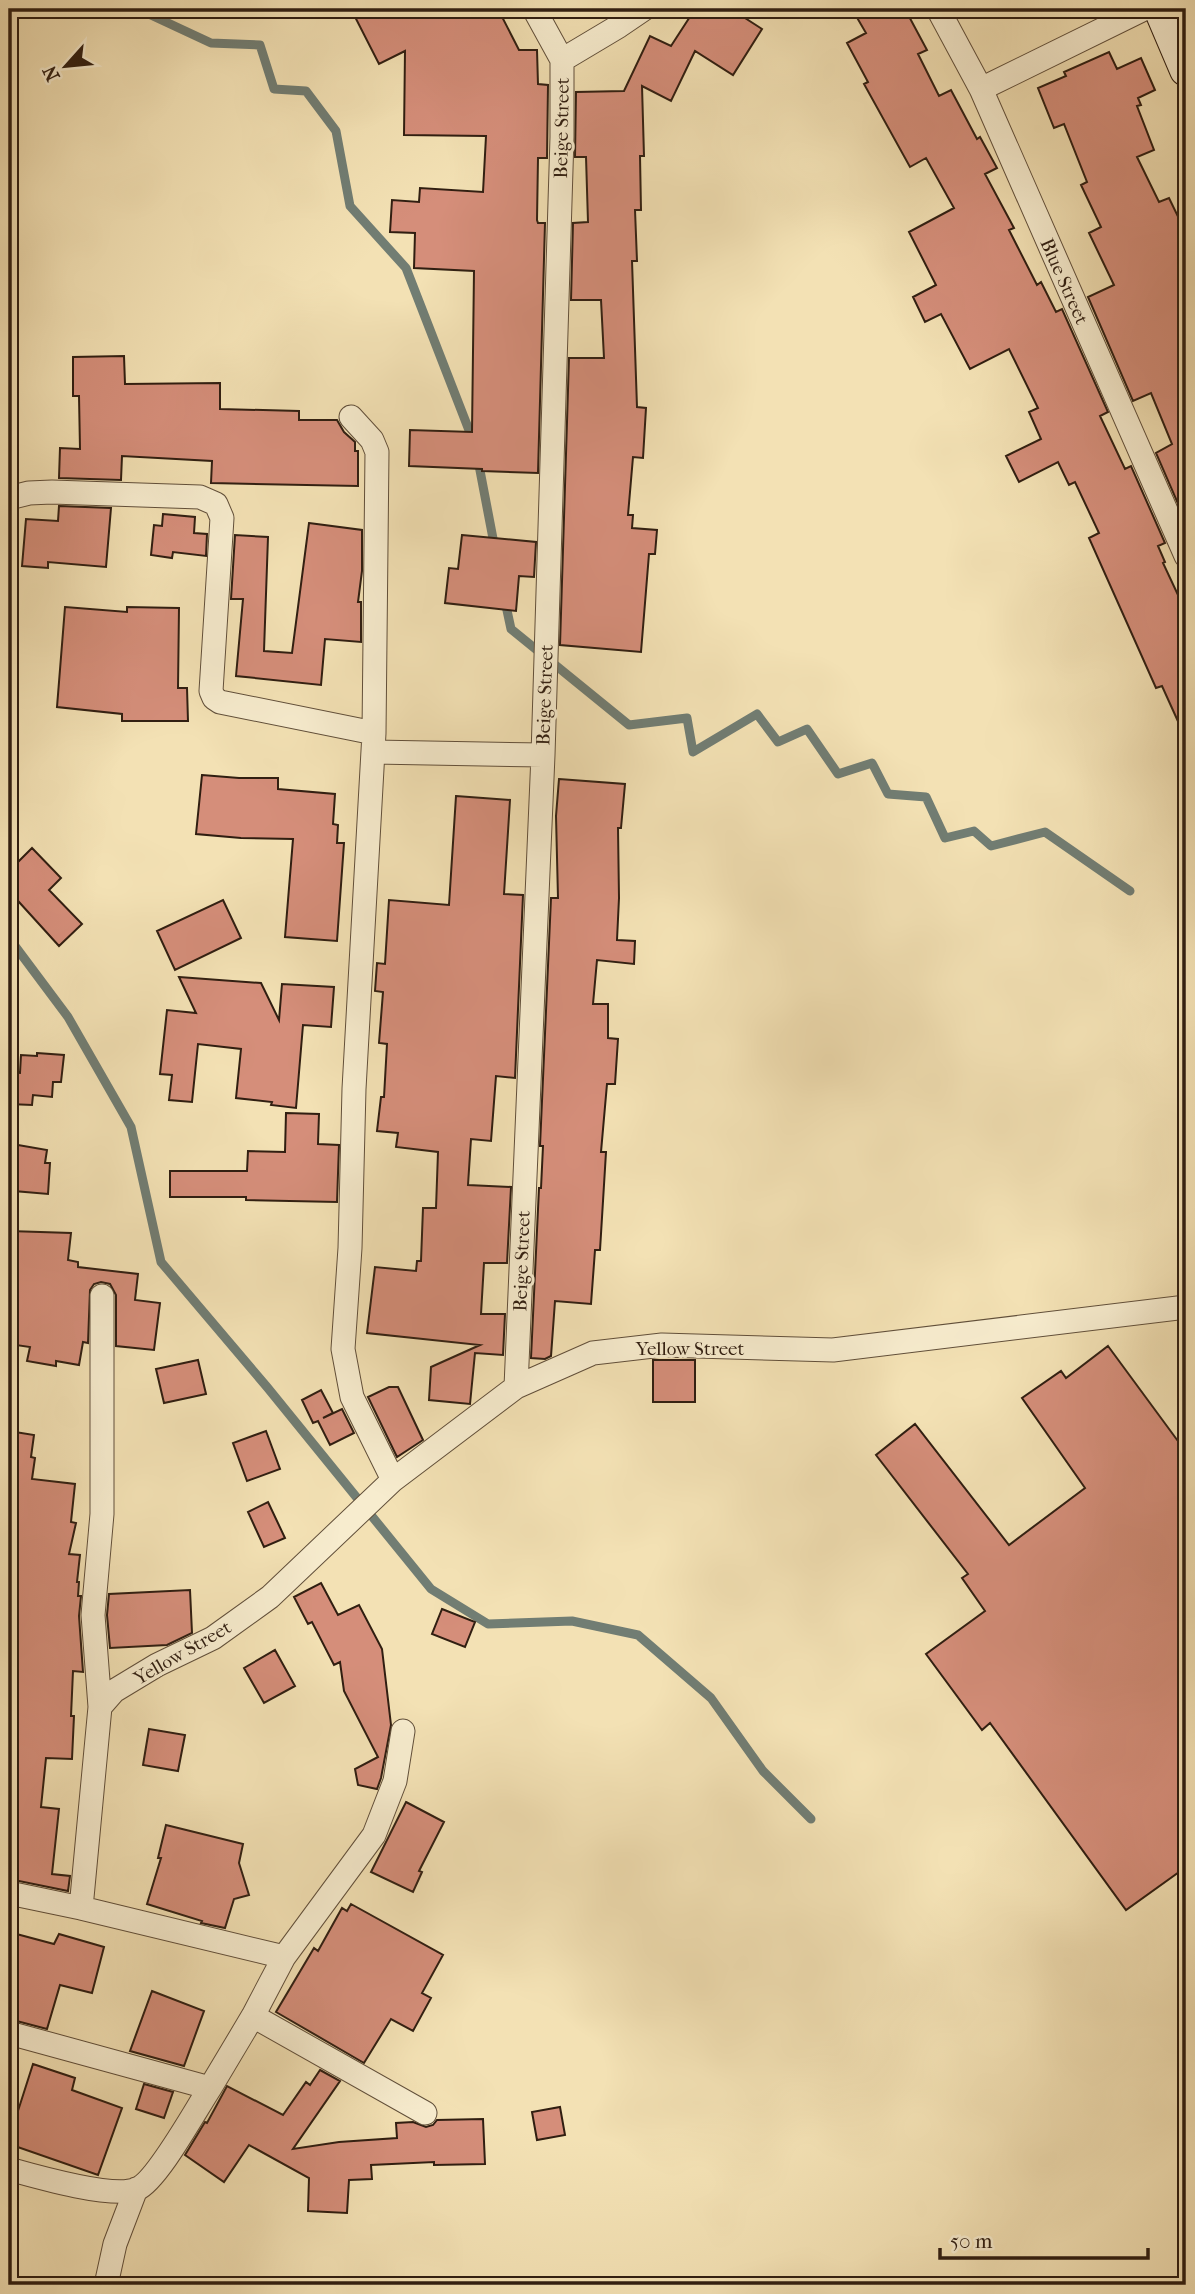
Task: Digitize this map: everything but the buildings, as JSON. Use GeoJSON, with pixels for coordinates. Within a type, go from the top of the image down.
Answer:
{"type":"FeatureCollection","features":[{"type":"Feature","properties":{"kind":"street","name":"Beige Street"},"geometry":{"type":"LineString","coordinates":[[516,1387],[542,755],[562,137],[562,60],[534,9]]}},
{"type":"Feature","properties":{"kind":"street"},"geometry":{"type":"LineString","coordinates":[[562,60],[644,9]]}},
{"type":"Feature","properties":{"kind":"street","name":"Blue Street"},"geometry":{"type":"LineString","coordinates":[[938,9],[981,89],[1186,556]]}},
{"type":"Feature","properties":{"kind":"street"},"geometry":{"type":"LineString","coordinates":[[981,89],[1144,9]]}},
{"type":"Feature","properties":{"kind":"street"},"geometry":{"type":"LineString","coordinates":[[1160,9],[1186,70]]}},
{"type":"Feature","properties":{"kind":"street"},"geometry":{"type":"LineString","coordinates":[[351,417],[372,440],[377,452],[374,743],[354,1089],[350,1248],[343,1349],[352,1397],[389,1484]]}},
{"type":"Feature","properties":{"kind":"street"},"geometry":{"type":"LineString","coordinates":[[9,498],[29,493],[52,492],[201,498],[216,504],[222,517],[211,691],[214,698],[220,702],[374,743],[542,755]]}},
{"type":"Feature","properties":{"kind":"street"},"geometry":{"type":"LineString","coordinates":[[81,1908],[100,1707],[93,1615],[102,1514],[102,1296]]}},
{"type":"Feature","properties":{"kind":"street","name":"Yellow Street"},"geometry":{"type":"LineString","coordinates":[[100,1707],[114,1691],[157,1665],[213,1638],[270,1597],[389,1484],[516,1387],[593,1353],[662,1345],[833,1350],[1186,1307]]}},
{"type":"Feature","properties":{"kind":"street"},"geometry":{"type":"LineString","coordinates":[[106,2285],[115,2244],[136,2189],[152,2176],[210,2088],[284,1957],[374,1835],[395,1781],[402,1731]]}},
{"type":"Feature","properties":{"kind":"street"},"geometry":{"type":"LineString","coordinates":[[9,1893],[284,1957]]}},
{"type":"Feature","properties":{"kind":"street"},"geometry":{"type":"LineString","coordinates":[[253,2016],[425,2113]]}},
{"type":"Feature","properties":{"kind":"street"},"geometry":{"type":"LineString","coordinates":[[9,2033],[210,2088]]}},
{"type":"Feature","properties":{"kind":"street"},"geometry":{"type":"LineString","coordinates":[[9,2169],[57,2183],[116,2192],[136,2189]]}},
{"type":"Feature","properties":{"kind":"waterway"},"geometry":{"type":"LineString","coordinates":[[138,9],[211,43],[260,45],[274,89],[306,91],[336,131],[350,206],[406,268],[474,443]]}},
{"type":"Feature","properties":{"kind":"waterway"},"geometry":{"type":"LineString","coordinates":[[478,460],[495,549]]}},
{"type":"Feature","properties":{"kind":"waterway"},"geometry":{"type":"LineString","coordinates":[[505,601],[511,629],[629,725],[687,718],[693,752],[757,714],[778,742],[807,729],[838,774],[872,763],[888,794],[926,797],[945,838],[974,831],[991,846],[1045,832],[1130,891]]}},
{"type":"Feature","properties":{"kind":"waterway"},"geometry":{"type":"LineString","coordinates":[[9,938],[68,1017],[131,1127],[161,1262],[267,1387],[431,1589],[488,1624],[572,1621],[638,1635],[711,1698],[763,1771],[811,1819]]}}]}
